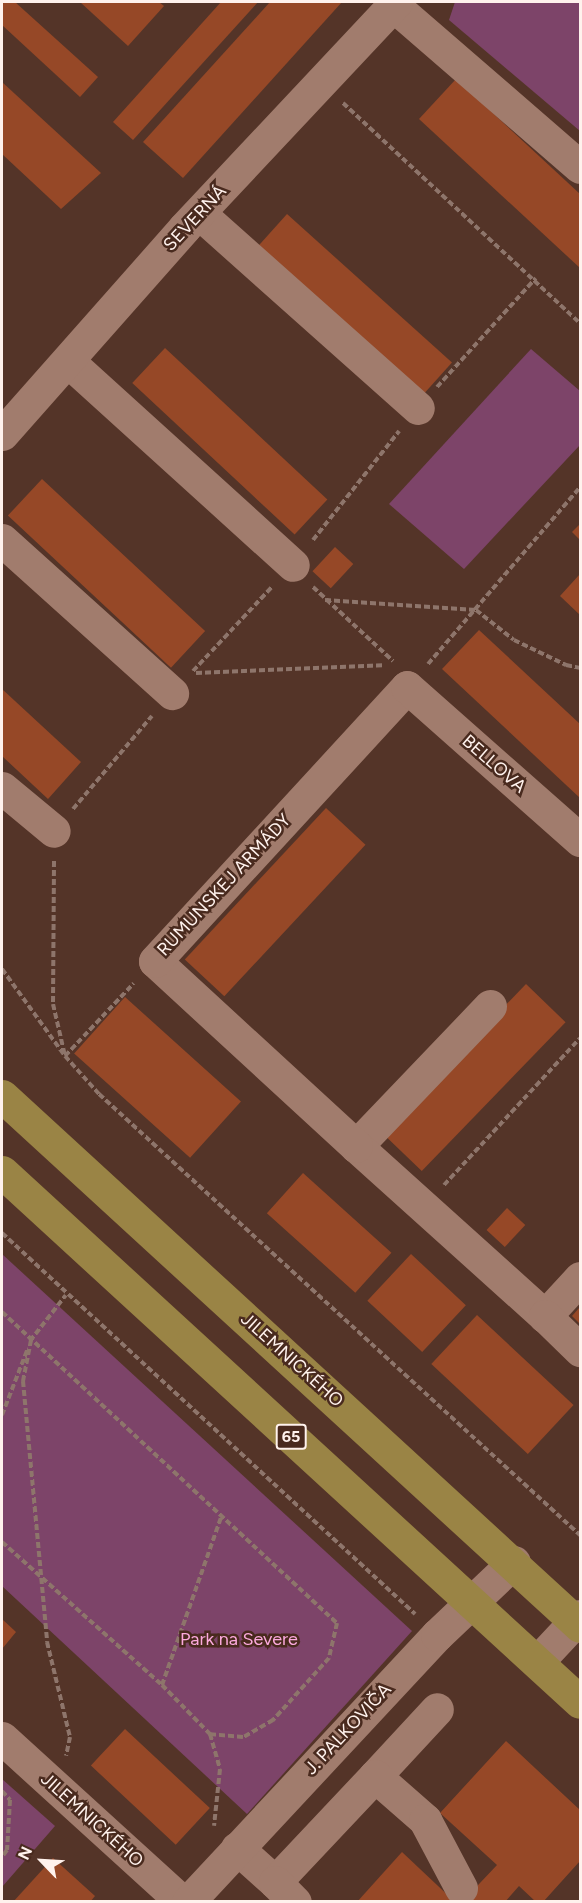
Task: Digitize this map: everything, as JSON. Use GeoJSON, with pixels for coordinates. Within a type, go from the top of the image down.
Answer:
{"type":"FeatureCollection","features":[{"type":"Feature","properties":{"kind":"main road","name":"JILEMNICKÉHO"},"geometry":{"type":"LineString","coordinates":[[2,1096],[579,1621]]}},
{"type":"Feature","properties":{"kind":"main road","name":"65"},"geometry":{"type":"LineString","coordinates":[[2,1172],[580,1702]]}},
{"type":"Feature","properties":{"kind":"street","name":"SEVERNÁ"},"geometry":{"type":"LineString","coordinates":[[2,435],[199,213],[395,3],[580,166]]}},
{"type":"Feature","properties":{"kind":"street"},"geometry":{"type":"LineString","coordinates":[[199,213],[418,408]]}},
{"type":"Feature","properties":{"kind":"street"},"geometry":{"type":"LineString","coordinates":[[69,362],[293,565]]}},
{"type":"Feature","properties":{"kind":"street"},"geometry":{"type":"LineString","coordinates":[[2,540],[181,683]]}},
{"type":"Feature","properties":{"kind":"street","name":"BELLOVA"},"geometry":{"type":"LineString","coordinates":[[407,687],[580,840]]}},
{"type":"Feature","properties":{"kind":"street","name":"RUMUNSKEJ ARMÁDY"},"geometry":{"type":"LineString","coordinates":[[407,687],[155,961],[580,1350]]}},
{"type":"Feature","properties":{"kind":"street"},"geometry":{"type":"LineString","coordinates":[[2,788],[54,831]]}},
{"type":"Feature","properties":{"kind":"street"},"geometry":{"type":"LineString","coordinates":[[356,1146],[490,1006]]}},
{"type":"Feature","properties":{"kind":"street"},"geometry":{"type":"LineString","coordinates":[[545,1316],[580,1278]]}},
{"type":"Feature","properties":{"kind":"street","name":"J. PALKOVIČA"},"geometry":{"type":"LineString","coordinates":[[188,1902],[437,1635],[514,1562]]}},
{"type":"Feature","properties":{"kind":"street"},"geometry":{"type":"LineString","coordinates":[[537,1662],[579,1621]]}},
{"type":"Feature","properties":{"kind":"street"},"geometry":{"type":"LineString","coordinates":[[237,1848],[285,1892],[375,1776],[437,1709]]}},
{"type":"Feature","properties":{"kind":"street","name":"JILEMNICKÉHO"},"geometry":{"type":"LineString","coordinates":[[2,1738],[182,1902]]}},
{"type":"Feature","properties":{"kind":"street"},"geometry":{"type":"LineString","coordinates":[[375,1776],[425,1820],[461,1888]]}},
{"type":"Feature","properties":{"kind":"path"},"geometry":{"type":"LineString","coordinates":[[320,82],[580,323]]}},
{"type":"Feature","properties":{"kind":"path"},"geometry":{"type":"LineString","coordinates":[[407,687],[476,610],[580,487]]}},
{"type":"Feature","properties":{"kind":"path"},"geometry":{"type":"LineString","coordinates":[[181,683],[396,664],[325,600],[293,565]]}},
{"type":"Feature","properties":{"kind":"path"},"geometry":{"type":"LineString","coordinates":[[325,600],[476,610],[514,640],[566,665],[580,668]]}},
{"type":"Feature","properties":{"kind":"path"},"geometry":{"type":"LineString","coordinates":[[54,831],[53,1004],[65,1056]]}},
{"type":"Feature","properties":{"kind":"path"},"geometry":{"type":"LineString","coordinates":[[65,1056],[155,961]]}},
{"type":"Feature","properties":{"kind":"path"},"geometry":{"type":"LineString","coordinates":[[2,969],[65,1056],[108,1102],[580,1535]]}},
{"type":"Feature","properties":{"kind":"path"},"geometry":{"type":"LineString","coordinates":[[424,1207],[580,1038]]}},
{"type":"Feature","properties":{"kind":"path"},"geometry":{"type":"LineString","coordinates":[[2,1233],[66,1295],[437,1635]]}},
{"type":"Feature","properties":{"kind":"path"},"geometry":{"type":"LineString","coordinates":[[2,1415],[31,1339],[66,1295]]}},
{"type":"Feature","properties":{"kind":"path"},"geometry":{"type":"LineString","coordinates":[[2,1312],[337,1623],[329,1658],[273,1720],[243,1737],[210,1734]]}},
{"type":"Feature","properties":{"kind":"path"},"geometry":{"type":"LineString","coordinates":[[31,1339],[23,1381],[44,1580],[47,1642],[70,1737],[59,1790]]}},
{"type":"Feature","properties":{"kind":"path"},"geometry":{"type":"LineString","coordinates":[[162,1685],[221,1517]]}},
{"type":"Feature","properties":{"kind":"path"},"geometry":{"type":"LineString","coordinates":[[2,1542],[162,1685],[210,1734],[220,1769]]}},
{"type":"Feature","properties":{"kind":"path"},"geometry":{"type":"LineString","coordinates":[[2,1791],[10,1800],[7,1850],[2,1857]]}},
{"type":"Feature","properties":{"kind":"green space"},"geometry":{"type":"Polygon","coordinates":[[[455,2],[580,2],[580,131],[449,20],[455,2]]]}},
{"type":"Feature","properties":{"kind":"green space"},"geometry":{"type":"Polygon","coordinates":[[[531,349],[580,391],[580,445],[464,569],[389,504],[531,349]]]}},
{"type":"Feature","properties":{"kind":"green space","name":"Park na Severe"},"geometry":{"type":"Polygon","coordinates":[[[2,1254],[412,1631],[247,1814],[2,1586],[2,1254]]]}},
{"type":"Feature","properties":{"kind":"green space"},"geometry":{"type":"Polygon","coordinates":[[[2,1779],[55,1826],[2,1887],[2,1779]]]}},
{"type":"Feature","properties":{"kind":"building"},"geometry":{"type":"Polygon","coordinates":[[[2,2],[15,2],[98,77],[80,97],[2,25],[2,2]]]}},
{"type":"Feature","properties":{"kind":"building"},"geometry":{"type":"Polygon","coordinates":[[[80,2],[159,2],[164,6],[128,46],[80,2]]]}},
{"type":"Feature","properties":{"kind":"building"},"geometry":{"type":"Polygon","coordinates":[[[221,2],[258,2],[133,140],[113,122],[221,2]]]}},
{"type":"Feature","properties":{"kind":"building"},"geometry":{"type":"Polygon","coordinates":[[[270,2],[342,2],[183,178],[143,142],[270,2]]]}},
{"type":"Feature","properties":{"kind":"building"},"geometry":{"type":"Polygon","coordinates":[[[456,79],[580,194],[580,268],[419,119],[456,79]]]}},
{"type":"Feature","properties":{"kind":"building"},"geometry":{"type":"Polygon","coordinates":[[[2,82],[101,173],[61,209],[2,154],[2,82]]]}},
{"type":"Feature","properties":{"kind":"building"},"geometry":{"type":"Polygon","coordinates":[[[287,214],[452,363],[417,401],[252,253],[287,214]]]}},
{"type":"Feature","properties":{"kind":"building"},"geometry":{"type":"Polygon","coordinates":[[[165,348],[327,499],[295,535],[132,383],[165,348]]]}},
{"type":"Feature","properties":{"kind":"building"},"geometry":{"type":"Polygon","coordinates":[[[42,479],[205,631],[171,668],[8,516],[42,479]]]}},
{"type":"Feature","properties":{"kind":"building"},"geometry":{"type":"Polygon","coordinates":[[[580,524],[580,540],[572,532],[580,524]]]}},
{"type":"Feature","properties":{"kind":"building"},"geometry":{"type":"Polygon","coordinates":[[[335,547],[353,564],[331,588],[312,571],[335,547]]]}},
{"type":"Feature","properties":{"kind":"building"},"geometry":{"type":"Polygon","coordinates":[[[580,574],[580,615],[560,596],[580,574]]]}},
{"type":"Feature","properties":{"kind":"building"},"geometry":{"type":"Polygon","coordinates":[[[479,630],[580,724],[580,798],[442,669],[479,630]]]}},
{"type":"Feature","properties":{"kind":"building"},"geometry":{"type":"Polygon","coordinates":[[[2,689],[81,762],[48,799],[2,756],[2,689]]]}},
{"type":"Feature","properties":{"kind":"building"},"geometry":{"type":"Polygon","coordinates":[[[326,808],[365,845],[224,996],[185,959],[326,808]]]}},
{"type":"Feature","properties":{"kind":"building"},"geometry":{"type":"Polygon","coordinates":[[[526,984],[566,1022],[422,1171],[382,1133],[526,984]]]}},
{"type":"Feature","properties":{"kind":"building"},"geometry":{"type":"Polygon","coordinates":[[[125,997],[241,1101],[190,1158],[74,1053],[125,997]]]}},
{"type":"Feature","properties":{"kind":"building"},"geometry":{"type":"Polygon","coordinates":[[[303,1173],[391,1253],[355,1293],[267,1213],[303,1173]]]}},
{"type":"Feature","properties":{"kind":"building"},"geometry":{"type":"Polygon","coordinates":[[[507,1208],[525,1225],[505,1247],[487,1230],[507,1208]]]}},
{"type":"Feature","properties":{"kind":"building"},"geometry":{"type":"Polygon","coordinates":[[[411,1254],[466,1305],[422,1352],[367,1301],[411,1254]]]}},
{"type":"Feature","properties":{"kind":"building"},"geometry":{"type":"Polygon","coordinates":[[[580,1307],[580,1324],[572,1316],[580,1307]]]}},
{"type":"Feature","properties":{"kind":"building"},"geometry":{"type":"Polygon","coordinates":[[[477,1315],[574,1405],[528,1454],[431,1364],[477,1315]]]}},
{"type":"Feature","properties":{"kind":"building"},"geometry":{"type":"Polygon","coordinates":[[[2,1619],[16,1632],[2,1649],[2,1619]]]}},
{"type":"Feature","properties":{"kind":"building"},"geometry":{"type":"Polygon","coordinates":[[[125,1729],[210,1808],[176,1845],[91,1766],[125,1729]]]}},
{"type":"Feature","properties":{"kind":"building"},"geometry":{"type":"Polygon","coordinates":[[[506,1741],[580,1810],[580,1861],[543,1902],[536,1902],[519,1886],[505,1902],[462,1902],[497,1865],[440,1813],[506,1741]]]}},
{"type":"Feature","properties":{"kind":"building"},"geometry":{"type":"Polygon","coordinates":[[[402,1852],[455,1902],[357,1902],[402,1852]]]}},
{"type":"Feature","properties":{"kind":"building"},"geometry":{"type":"Polygon","coordinates":[[[53,1858],[95,1896],[90,1902],[13,1902],[53,1858]]]}}]}
